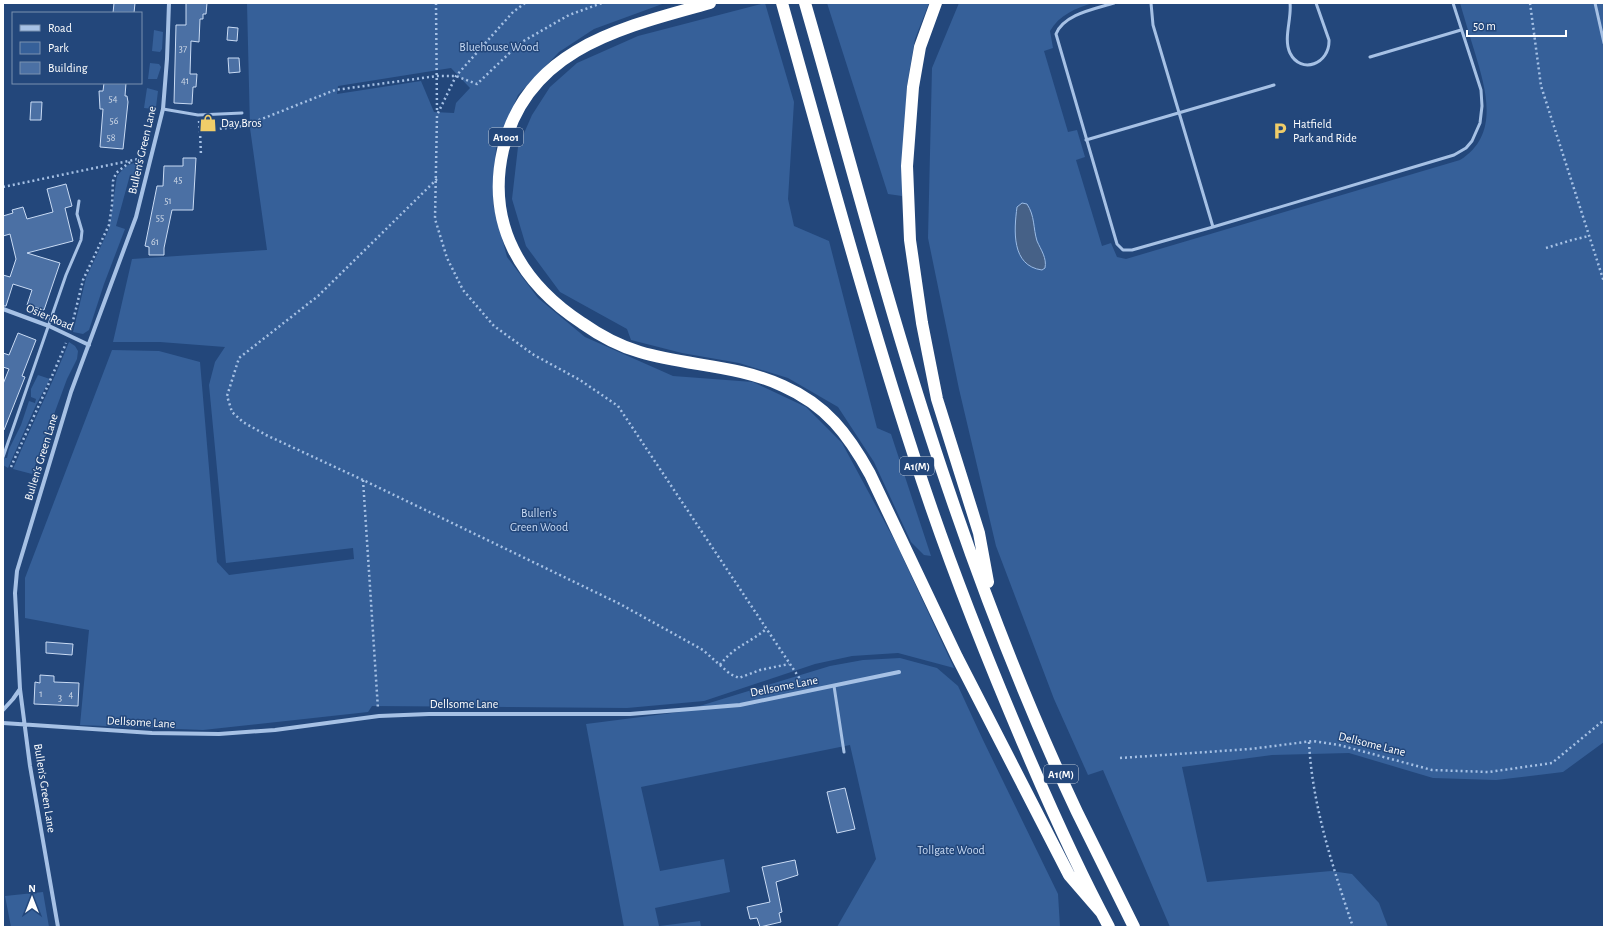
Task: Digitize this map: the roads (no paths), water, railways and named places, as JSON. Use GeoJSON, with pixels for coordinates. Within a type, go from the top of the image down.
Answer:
{"type":"FeatureCollection","features":[{"type":"Feature","properties":{"kind":"highway","name":"A1001"},"geometry":{"type":"LineString","coordinates":[[615,343],[567,314],[534,283],[517,257],[507,236],[500,210],[499,187],[501,160],[506,135],[524,99],[536,83],[559,62],[582,46],[638,23],[710,3]]}},
{"type":"Feature","properties":{"kind":"highway","name":"A1(M)"},"geometry":{"type":"LineString","coordinates":[[782,3],[875,332],[916,462],[956,574],[1004,698],[1046,798],[1109,927]]}},
{"type":"Feature","properties":{"kind":"highway","name":"A1(M)"},"geometry":{"type":"LineString","coordinates":[[805,3],[915,387],[949,491],[995,617],[1033,712],[1077,811],[1134,927]]}},
{"type":"Feature","properties":{"kind":"highway","name":"A1(M)"},"geometry":{"type":"LineString","coordinates":[[936,3],[920,47],[913,87],[907,166],[910,240],[922,323],[937,399],[979,534],[995,617]]}},
{"type":"Feature","properties":{"kind":"highway","name":"A1(M)"},"geometry":{"type":"LineString","coordinates":[[615,343],[638,352],[667,359],[763,377],[802,396],[821,409],[839,426],[854,445],[870,474],[957,657],[1068,875],[1101,912]]}},
{"type":"Feature","properties":{"kind":"street","name":"Bullen's Green Lane"},"geometry":{"type":"LineString","coordinates":[[58,927],[30,766],[26,725],[20,689],[15,593],[17,571],[70,392],[136,217],[162,109],[168,53],[169,3]]}},
{"type":"Feature","properties":{"kind":"street","name":"Osier Road"},"geometry":{"type":"LineString","coordinates":[[3,309],[49,326],[89,345]]}},
{"type":"Feature","properties":{"kind":"street","name":"Dellsome Lane"},"geometry":{"type":"LineString","coordinates":[[3,723],[49,725],[152,734],[219,734],[275,730],[379,716],[429,714],[630,714],[740,705],[809,692],[900,672]]}},
{"type":"Feature","properties":{"kind":"street"},"geometry":{"type":"LineString","coordinates":[[3,710],[20,689]]}},
{"type":"Feature","properties":{"kind":"lane"},"geometry":{"type":"LineString","coordinates":[[1114,3],[1072,18],[1061,26],[1056,34],[1117,244],[1123,250],[1132,250],[1213,227],[1461,152],[1472,141],[1477,132],[1482,106],[1480,90],[1453,3]]}},
{"type":"Feature","properties":{"kind":"lane"},"geometry":{"type":"LineString","coordinates":[[1151,3],[1153,25],[1213,227]]}},
{"type":"Feature","properties":{"kind":"lane"},"geometry":{"type":"LineString","coordinates":[[1290,3],[1291,12],[1288,49],[1294,59],[1298,62],[1309,65],[1320,61],[1325,57],[1329,46],[1316,3]]}},
{"type":"Feature","properties":{"kind":"lane"},"geometry":{"type":"LineString","coordinates":[[1596,3],[1603,31],[1604,43]]}},
{"type":"Feature","properties":{"kind":"lane"},"geometry":{"type":"LineString","coordinates":[[1370,57],[1461,30]]}},
{"type":"Feature","properties":{"kind":"lane"},"geometry":{"type":"LineString","coordinates":[[1086,140],[1274,85]]}},
{"type":"Feature","properties":{"kind":"lane"},"geometry":{"type":"LineString","coordinates":[[162,109],[198,115],[242,113]]}},
{"type":"Feature","properties":{"kind":"lane"},"geometry":{"type":"LineString","coordinates":[[3,458],[66,275],[81,240],[82,231],[77,214],[79,201]]}},
{"type":"Feature","properties":{"kind":"lane"},"geometry":{"type":"LineString","coordinates":[[834,686],[844,752]]}},
{"type":"Feature","properties":{"kind":"place","name":"Day Bros"},"geometry":{"type":"Point","coordinates":[208,123]}},
{"type":"Feature","properties":{"kind":"place","name":"Hatfield Park and Ride"},"geometry":{"type":"Point","coordinates":[1280,131]}},
{"type":"Feature","properties":{"kind":"park label","name":"Bluehouse Wood"},"geometry":{"type":"Point","coordinates":[499,47]}},
{"type":"Feature","properties":{"kind":"park label","name":"Bullen's Green Wood"},"geometry":{"type":"Point","coordinates":[539,520]}},
{"type":"Feature","properties":{"kind":"park label","name":"Tollgate Wood"},"geometry":{"type":"Point","coordinates":[951,850]}}]}
